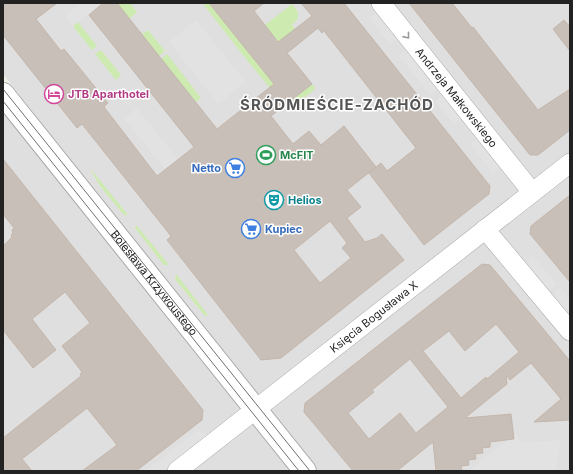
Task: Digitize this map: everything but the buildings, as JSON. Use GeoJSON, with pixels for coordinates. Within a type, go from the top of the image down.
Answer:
{"type":"FeatureCollection","features":[{"type":"Feature","properties":{"kind":"street","name":"Andrzeja Małkowskiego"},"geometry":{"type":"LineString","coordinates":[[380,3],[532,192]]}},
{"type":"Feature","properties":{"kind":"street","name":"Bolesława Krzywoustego"},"geometry":{"type":"LineString","coordinates":[[3,94],[305,471]]}},
{"type":"Feature","properties":{"kind":"street","name":"Księcia Bogusława X"},"geometry":{"type":"LineString","coordinates":[[177,471],[570,163]]}},
{"type":"Feature","properties":{"kind":"street"},"geometry":{"type":"LineString","coordinates":[[485,229],[570,331]]}},
{"type":"Feature","properties":{"kind":"shaded area"},"geometry":{"type":"Polygon","coordinates":[[[3,3],[570,3],[570,471],[318,471],[196,320],[3,74],[3,3]]]}},
{"type":"Feature","properties":{"kind":"shaded area"},"geometry":{"type":"Polygon","coordinates":[[[80,3],[103,3],[73,26],[67,21],[67,16],[68,13],[80,3]]]}},
{"type":"Feature","properties":{"kind":"shaded area"},"geometry":{"type":"Polygon","coordinates":[[[378,11],[400,37],[390,45],[369,18],[378,11]]]}},
{"type":"Feature","properties":{"kind":"shaded area"},"geometry":{"type":"Polygon","coordinates":[[[196,20],[246,82],[218,104],[169,42],[196,20]]]}},
{"type":"Feature","properties":{"kind":"shaded area"},"geometry":{"type":"Polygon","coordinates":[[[408,48],[440,88],[430,95],[398,55],[408,48]]]}},
{"type":"Feature","properties":{"kind":"shaded area"},"geometry":{"type":"Polygon","coordinates":[[[444,93],[463,116],[453,124],[435,101],[444,93]]]}},
{"type":"Feature","properties":{"kind":"shaded area"},"geometry":{"type":"Polygon","coordinates":[[[137,108],[196,182],[183,192],[124,118],[137,108]]]}},
{"type":"Feature","properties":{"kind":"shaded area"},"geometry":{"type":"Polygon","coordinates":[[[3,111],[293,471],[3,471],[3,111]]]}},
{"type":"Feature","properties":{"kind":"shaded area"},"geometry":{"type":"Polygon","coordinates":[[[479,137],[503,166],[493,174],[470,144],[479,137]]]}},
{"type":"Feature","properties":{"kind":"shaded area"},"geometry":{"type":"Polygon","coordinates":[[[533,256],[557,284],[549,291],[552,295],[560,288],[570,300],[570,319],[524,264],[533,256]]]}},
{"type":"Feature","properties":{"kind":"shaded area"},"geometry":{"type":"Polygon","coordinates":[[[197,431],[209,435],[163,471],[146,471],[197,431]]]}},
{"type":"Feature","properties":{"kind":"shaded area"},"geometry":{"type":"Polygon","coordinates":[[[516,433],[522,443],[561,440],[556,471],[471,471],[471,469],[516,433]]]}},
{"type":"Feature","properties":{"kind":"green space"},"geometry":{"type":"Polygon","coordinates":[[[117,3],[130,3],[137,12],[129,19],[117,3]]]}},
{"type":"Feature","properties":{"kind":"green space"},"geometry":{"type":"Polygon","coordinates":[[[209,3],[289,102],[312,84],[315,88],[313,91],[291,107],[285,106],[250,64],[203,4],[209,3]]]}},
{"type":"Feature","properties":{"kind":"green space"},"geometry":{"type":"Polygon","coordinates":[[[292,4],[298,12],[298,19],[292,25],[295,29],[278,42],[265,25],[292,4]]]}},
{"type":"Feature","properties":{"kind":"green space"},"geometry":{"type":"Polygon","coordinates":[[[78,22],[97,46],[92,50],[73,26],[78,22]]]}},
{"type":"Feature","properties":{"kind":"green space"},"geometry":{"type":"Polygon","coordinates":[[[148,30],[165,51],[159,56],[142,34],[148,30]]]}},
{"type":"Feature","properties":{"kind":"green space"},"geometry":{"type":"Polygon","coordinates":[[[101,50],[121,75],[116,80],[95,54],[101,50]]]}},
{"type":"Feature","properties":{"kind":"green space"},"geometry":{"type":"Polygon","coordinates":[[[167,54],[201,98],[196,102],[161,59],[167,54]]]}},
{"type":"Feature","properties":{"kind":"green space"},"geometry":{"type":"Polygon","coordinates":[[[89,167],[128,215],[124,215],[100,186],[89,167]]]}},
{"type":"Feature","properties":{"kind":"green space"},"geometry":{"type":"Polygon","coordinates":[[[136,226],[169,265],[164,265],[135,228],[136,226]]]}},
{"type":"Feature","properties":{"kind":"green space"},"geometry":{"type":"Polygon","coordinates":[[[176,274],[208,315],[205,316],[175,279],[176,274]]]}},
{"type":"Feature","properties":{"kind":"tram line"},"geometry":{"type":"LineString","coordinates":[[3,89],[310,471]]}},
{"type":"Feature","properties":{"kind":"tram line"},"geometry":{"type":"LineString","coordinates":[[3,101],[299,471]]}},
{"type":"Feature","properties":{"kind":"place","name":"JTB Aparthotel"},"geometry":{"type":"Point","coordinates":[54,94]}},
{"type":"Feature","properties":{"kind":"place","name":"McFIT"},"geometry":{"type":"Point","coordinates":[266,155]}},
{"type":"Feature","properties":{"kind":"place","name":"Netto"},"geometry":{"type":"Point","coordinates":[235,168]}},
{"type":"Feature","properties":{"kind":"place","name":"Helios"},"geometry":{"type":"Point","coordinates":[274,200]}},
{"type":"Feature","properties":{"kind":"place","name":"Kupiec"},"geometry":{"type":"Point","coordinates":[251,229]}},
{"type":"Feature","properties":{"kind":"district","name":"ŚRÓDMIEŚCIE-ZACHÓD"},"geometry":{"type":"Point","coordinates":[337,105]}}]}
